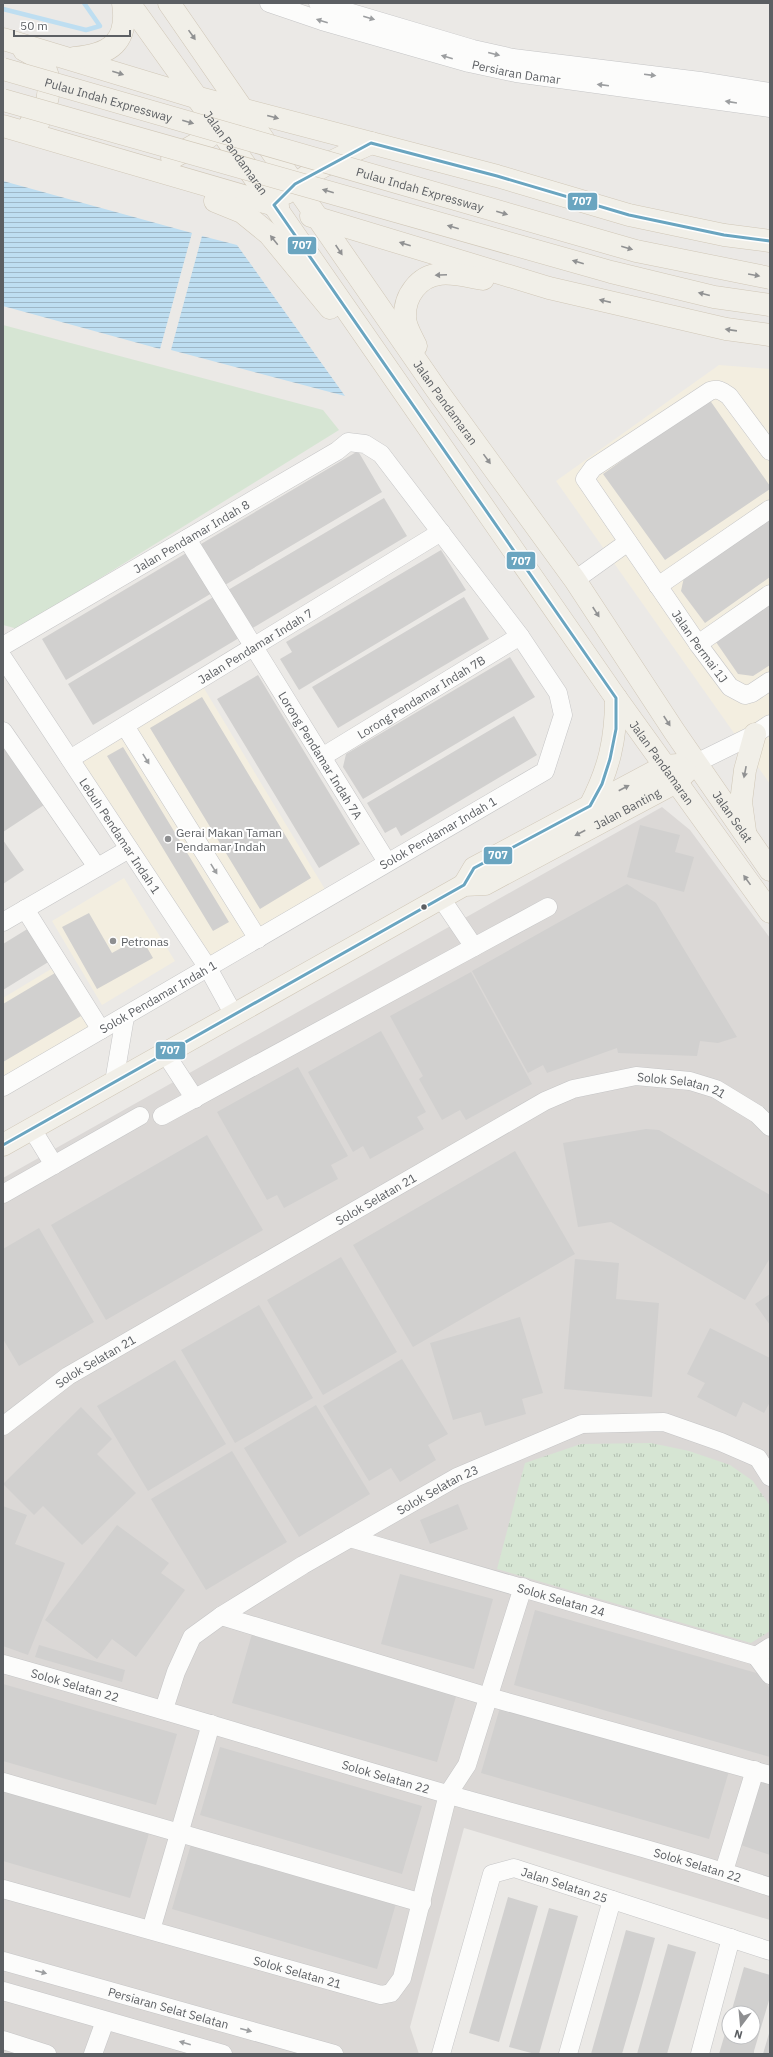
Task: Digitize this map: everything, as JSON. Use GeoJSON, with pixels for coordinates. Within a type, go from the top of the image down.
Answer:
{"type":"FeatureCollection","features":[{"type":"Feature","properties":{"kind":"main road"},"geometry":{"type":"LineString","coordinates":[[67,58],[94,56],[108,50],[120,36],[123,24],[123,3]]}},
{"type":"Feature","properties":{"kind":"main road","name":"Jalan Pandamaran"},"geometry":{"type":"LineString","coordinates":[[129,3],[274,205],[391,376],[616,698],[770,912]]}},
{"type":"Feature","properties":{"kind":"main road","name":"Jalan Pandamaran"},"geometry":{"type":"LineString","coordinates":[[169,3],[436,389],[575,580],[696,763]]}},
{"type":"Feature","properties":{"kind":"main road"},"geometry":{"type":"LineString","coordinates":[[3,40],[195,97],[497,176],[629,216],[724,235],[770,241]]}},
{"type":"Feature","properties":{"kind":"main road"},"geometry":{"type":"LineString","coordinates":[[3,40],[37,56],[47,69],[49,93],[48,104],[40,120],[28,124],[3,119]]}},
{"type":"Feature","properties":{"kind":"main road","name":"Pulau Indah Expressway"},"geometry":{"type":"LineString","coordinates":[[3,69],[636,251],[770,278]]}},
{"type":"Feature","properties":{"kind":"main road"},"geometry":{"type":"LineString","coordinates":[[3,100],[611,272],[714,297],[770,305]]}},
{"type":"Feature","properties":{"kind":"main road"},"geometry":{"type":"LineString","coordinates":[[151,170],[207,138],[243,109]]}},
{"type":"Feature","properties":{"kind":"main road"},"geometry":{"type":"LineString","coordinates":[[3,126],[274,205],[549,288],[726,329],[770,335]]}},
{"type":"Feature","properties":{"kind":"main road"},"geometry":{"type":"LineString","coordinates":[[274,205],[295,184],[371,143]]}},
{"type":"Feature","properties":{"kind":"main road"},"geometry":{"type":"LineString","coordinates":[[64,145],[242,212],[269,234],[309,284],[391,376]]}},
{"type":"Feature","properties":{"kind":"main road"},"geometry":{"type":"LineString","coordinates":[[436,389],[408,329],[405,317],[411,293],[417,284],[426,277],[440,273],[549,288]]}},
{"type":"Feature","properties":{"kind":"main road"},"geometry":{"type":"LineString","coordinates":[[590,806],[602,784],[610,759],[616,729],[616,698]]}},
{"type":"Feature","properties":{"kind":"main road"},"geometry":{"type":"LineString","coordinates":[[745,835],[741,802],[745,770],[763,729]]}},
{"type":"Feature","properties":{"kind":"main road","name":"Jalan Banting"},"geometry":{"type":"LineString","coordinates":[[464,885],[474,868],[590,806],[696,763]]}},
{"type":"Feature","properties":{"kind":"main road","name":"Jalan Selat"},"geometry":{"type":"LineString","coordinates":[[696,763],[770,870]]}},
{"type":"Feature","properties":{"kind":"main road","name":"Jalan Banting"},"geometry":{"type":"LineString","coordinates":[[3,1145],[464,885],[485,884],[671,774]]}},
{"type":"Feature","properties":{"kind":"street","name":"Persiaran Damar"},"geometry":{"type":"LineString","coordinates":[[269,3],[322,21],[469,63],[516,72],[770,108]]}},
{"type":"Feature","properties":{"kind":"street","name":"Persiaran Damar"},"geometry":{"type":"LineString","coordinates":[[318,3],[473,49],[513,58],[700,81],[770,92]]}},
{"type":"Feature","properties":{"kind":"street","name":"Jalan Permai 1J"},"geometry":{"type":"LineString","coordinates":[[764,431],[729,396],[722,391],[715,389],[593,468],[585,479],[698,644],[730,687],[744,695],[752,693],[770,681]]}},
{"type":"Feature","properties":{"kind":"street"},"geometry":{"type":"LineString","coordinates":[[764,431],[770,451]]}},
{"type":"Feature","properties":{"kind":"street","name":"Jalan Pendamar Indah 8"},"geometry":{"type":"LineString","coordinates":[[3,646],[337,451],[348,442],[365,444],[381,454]]}},
{"type":"Feature","properties":{"kind":"street","name":"Solok Pendamar Indah 1"},"geometry":{"type":"LineString","coordinates":[[3,1087],[545,771],[563,715],[558,693],[520,636],[381,454]]}},
{"type":"Feature","properties":{"kind":"street"},"geometry":{"type":"LineString","coordinates":[[658,586],[770,509]]}},
{"type":"Feature","properties":{"kind":"street","name":"Jalan Pendamar Indah 7"},"geometry":{"type":"LineString","coordinates":[[70,759],[441,532]]}},
{"type":"Feature","properties":{"kind":"street","name":"Lorong Pendamar Indah 7A"},"geometry":{"type":"LineString","coordinates":[[187,538],[387,862]]}},
{"type":"Feature","properties":{"kind":"street"},"geometry":{"type":"LineString","coordinates":[[575,580],[628,542]]}},
{"type":"Feature","properties":{"kind":"street"},"geometry":{"type":"LineString","coordinates":[[698,644],[770,594]]}},
{"type":"Feature","properties":{"kind":"street","name":"Lorong Pendamar Indah 7B"},"geometry":{"type":"LineString","coordinates":[[322,757],[520,636]]}},
{"type":"Feature","properties":{"kind":"street","name":"Lebuh Pendamar Indah 1"},"geometry":{"type":"LineString","coordinates":[[3,658],[208,968],[234,1015]]}},
{"type":"Feature","properties":{"kind":"street"},"geometry":{"type":"LineString","coordinates":[[125,726],[258,939]]}},
{"type":"Feature","properties":{"kind":"street"},"geometry":{"type":"LineString","coordinates":[[696,763],[763,729]]}},
{"type":"Feature","properties":{"kind":"street"},"geometry":{"type":"LineString","coordinates":[[3,731],[97,867]]}},
{"type":"Feature","properties":{"kind":"street"},"geometry":{"type":"LineString","coordinates":[[3,922],[129,849]]}},
{"type":"Feature","properties":{"kind":"street"},"geometry":{"type":"LineString","coordinates":[[441,898],[474,947]]}},
{"type":"Feature","properties":{"kind":"street"},"geometry":{"type":"LineString","coordinates":[[162,1116],[548,907]]}},
{"type":"Feature","properties":{"kind":"street"},"geometry":{"type":"LineString","coordinates":[[25,910],[101,1030]]}},
{"type":"Feature","properties":{"kind":"street"},"geometry":{"type":"LineString","coordinates":[[114,1082],[125,1017]]}},
{"type":"Feature","properties":{"kind":"street"},"geometry":{"type":"LineString","coordinates":[[166,1053],[195,1098]]}},
{"type":"Feature","properties":{"kind":"street","name":"Solok Selatan 21"},"geometry":{"type":"LineString","coordinates":[[3,1426],[68,1376],[545,1101],[573,1090],[636,1076],[690,1081],[716,1089],[757,1114],[770,1127]]}},
{"type":"Feature","properties":{"kind":"street"},"geometry":{"type":"LineString","coordinates":[[3,1194],[140,1116]]}},
{"type":"Feature","properties":{"kind":"street"},"geometry":{"type":"LineString","coordinates":[[32,1129],[54,1165]]}},
{"type":"Feature","properties":{"kind":"street","name":"Solok Selatan 23"},"geometry":{"type":"LineString","coordinates":[[164,1709],[176,1672],[192,1637],[221,1616],[303,1565],[457,1477],[582,1424],[664,1422],[721,1442],[764,1454],[770,1477]]}},
{"type":"Feature","properties":{"kind":"street","name":"Solok Selatan 24"},"geometry":{"type":"LineString","coordinates":[[350,1538],[523,1587],[763,1651]]}},
{"type":"Feature","properties":{"kind":"street","name":"Solok Selatan 21"},"geometry":{"type":"LineString","coordinates":[[3,1889],[381,1995],[391,1993],[402,1978],[422,1903],[448,1794],[467,1765],[523,1587]]}},
{"type":"Feature","properties":{"kind":"street"},"geometry":{"type":"LineString","coordinates":[[221,1616],[489,1697],[762,1773],[724,1871]]}},
{"type":"Feature","properties":{"kind":"street"},"geometry":{"type":"LineString","coordinates":[[763,1651],[770,1676]]}},
{"type":"Feature","properties":{"kind":"street","name":"Solok Selatan 22"},"geometry":{"type":"LineString","coordinates":[[3,1664],[164,1709],[448,1794],[724,1871],[770,1887]]}},
{"type":"Feature","properties":{"kind":"street"},"geometry":{"type":"LineString","coordinates":[[151,1930],[211,1724]]}},
{"type":"Feature","properties":{"kind":"street"},"geometry":{"type":"LineString","coordinates":[[3,1782],[422,1903]]}},
{"type":"Feature","properties":{"kind":"street","name":"Jalan Selatan 25"},"geometry":{"type":"LineString","coordinates":[[441,2054],[492,1874],[514,1868],[770,1951]]}},
{"type":"Feature","properties":{"kind":"street"},"geometry":{"type":"LineString","coordinates":[[568,2054],[612,1900]]}},
{"type":"Feature","properties":{"kind":"street"},"geometry":{"type":"LineString","coordinates":[[700,2054],[731,1938]]}},
{"type":"Feature","properties":{"kind":"street","name":"Persiaran Selat Selatan"},"geometry":{"type":"LineString","coordinates":[[3,1962],[334,2054]]}},
{"type":"Feature","properties":{"kind":"street"},"geometry":{"type":"LineString","coordinates":[[3,1991],[223,2054]]}},
{"type":"Feature","properties":{"kind":"street"},"geometry":{"type":"LineString","coordinates":[[93,2054],[105,2021]]}},
{"type":"Feature","properties":{"kind":"street"},"geometry":{"type":"LineString","coordinates":[[3,2040],[46,2054]]}},
{"type":"Feature","properties":{"kind":"shaded area"},"geometry":{"type":"Polygon","coordinates":[[[719,365],[770,369],[770,784],[556,481],[719,365]]]}},
{"type":"Feature","properties":{"kind":"shaded area"},"geometry":{"type":"Polygon","coordinates":[[[202,685],[326,891],[210,960],[78,762],[202,685]]]}},
{"type":"Feature","properties":{"kind":"shaded area"},"geometry":{"type":"Polygon","coordinates":[[[662,807],[690,830],[770,938],[770,1920],[464,1828],[410,2027],[419,2054],[3,2054],[3,1178],[662,807]]]}},
{"type":"Feature","properties":{"kind":"shaded area"},"geometry":{"type":"Polygon","coordinates":[[[124,878],[175,961],[102,1005],[52,921],[124,878]]]}},
{"type":"Feature","properties":{"kind":"shaded area"},"geometry":{"type":"Polygon","coordinates":[[[56,966],[94,1027],[3,1080],[3,998],[56,966]]]}},
{"type":"Feature","properties":{"kind":"green space"},"geometry":{"type":"Polygon","coordinates":[[[3,325],[323,410],[339,430],[18,629],[3,625],[3,325]]]}},
{"type":"Feature","properties":{"kind":"green space"},"geometry":{"type":"Polygon","coordinates":[[[651,1443],[689,1451],[730,1465],[753,1481],[770,1506],[770,1631],[751,1643],[497,1569],[525,1463],[581,1444],[651,1443]]]}},
{"type":"Feature","properties":{"kind":"water"},"geometry":{"type":"Polygon","coordinates":[[[3,181],[192,233],[160,349],[3,306],[3,181]]]}},
{"type":"Feature","properties":{"kind":"water"},"geometry":{"type":"Polygon","coordinates":[[[202,236],[237,245],[345,396],[171,350],[202,236]]]}},
{"type":"Feature","properties":{"kind":"building"},"geometry":{"type":"Polygon","coordinates":[[[709,399],[770,486],[770,489],[665,560],[603,474],[709,399]]]}},
{"type":"Feature","properties":{"kind":"building"},"geometry":{"type":"Polygon","coordinates":[[[358,451],[382,492],[225,585],[201,544],[358,451]]]}},
{"type":"Feature","properties":{"kind":"building"},"geometry":{"type":"Polygon","coordinates":[[[384,498],[407,536],[251,629],[228,590],[384,498]]]}},
{"type":"Feature","properties":{"kind":"building"},"geometry":{"type":"Polygon","coordinates":[[[770,517],[770,577],[705,623],[681,591],[684,577],[770,517]]]}},
{"type":"Feature","properties":{"kind":"building"},"geometry":{"type":"Polygon","coordinates":[[[441,550],[466,590],[299,690],[280,659],[292,652],[286,642],[441,550]]]}},
{"type":"Feature","properties":{"kind":"building"},"geometry":{"type":"Polygon","coordinates":[[[188,552],[212,593],[66,680],[42,639],[188,552]]]}},
{"type":"Feature","properties":{"kind":"building"},"geometry":{"type":"Polygon","coordinates":[[[215,596],[239,638],[93,725],[68,684],[215,596]]]}},
{"type":"Feature","properties":{"kind":"building"},"geometry":{"type":"Polygon","coordinates":[[[464,597],[489,639],[338,728],[312,687],[464,597]]]}},
{"type":"Feature","properties":{"kind":"building"},"geometry":{"type":"Polygon","coordinates":[[[770,604],[770,665],[753,676],[738,674],[716,642],[770,604]]]}},
{"type":"Feature","properties":{"kind":"building"},"geometry":{"type":"Polygon","coordinates":[[[510,657],[535,697],[363,799],[343,767],[346,754],[510,657]]]}},
{"type":"Feature","properties":{"kind":"building"},"geometry":{"type":"Polygon","coordinates":[[[258,675],[360,844],[319,868],[217,699],[258,675]]]}},
{"type":"Feature","properties":{"kind":"building"},"geometry":{"type":"Polygon","coordinates":[[[202,697],[311,878],[260,909],[150,728],[202,697]]]}},
{"type":"Feature","properties":{"kind":"building"},"geometry":{"type":"Polygon","coordinates":[[[514,716],[537,755],[401,836],[396,827],[385,833],[367,803],[514,716]]]}},
{"type":"Feature","properties":{"kind":"building"},"geometry":{"type":"Polygon","coordinates":[[[3,744],[44,805],[3,832],[3,744]]]}},
{"type":"Feature","properties":{"kind":"building","name":"Gerai Makan Taman Pendamar Indah"},"geometry":{"type":"Polygon","coordinates":[[[123,747],[229,922],[213,931],[107,756],[123,747]]]}},
{"type":"Feature","properties":{"kind":"building"},"geometry":{"type":"Polygon","coordinates":[[[640,825],[680,835],[675,852],[694,857],[684,892],[627,877],[640,825]]]}},
{"type":"Feature","properties":{"kind":"building"},"geometry":{"type":"Polygon","coordinates":[[[3,840],[24,870],[3,884],[3,840]]]}},
{"type":"Feature","properties":{"kind":"building"},"geometry":{"type":"Polygon","coordinates":[[[627,884],[656,903],[737,1037],[718,1043],[700,1041],[697,1056],[618,1053],[617,1048],[547,1073],[543,1065],[528,1073],[472,971],[627,884]]]}},
{"type":"Feature","properties":{"kind":"building"},"geometry":{"type":"Polygon","coordinates":[[[89,913],[112,953],[141,937],[153,958],[97,989],[62,927],[89,913]]]}},
{"type":"Feature","properties":{"kind":"building"},"geometry":{"type":"Polygon","coordinates":[[[29,928],[50,961],[3,990],[3,944],[29,928]]]}},
{"type":"Feature","properties":{"kind":"building"},"geometry":{"type":"Polygon","coordinates":[[[471,972],[532,1084],[466,1120],[460,1110],[442,1120],[419,1079],[423,1076],[390,1016],[471,972]]]}},
{"type":"Feature","properties":{"kind":"building"},"geometry":{"type":"Polygon","coordinates":[[[55,973],[81,1016],[3,1062],[3,1004],[55,973]]]}},
{"type":"Feature","properties":{"kind":"building"},"geometry":{"type":"Polygon","coordinates":[[[381,1031],[426,1112],[417,1117],[424,1129],[370,1159],[363,1146],[353,1152],[308,1072],[381,1031]]]}},
{"type":"Feature","properties":{"kind":"building"},"geometry":{"type":"Polygon","coordinates":[[[298,1067],[348,1156],[331,1165],[338,1179],[284,1208],[277,1195],[267,1200],[217,1112],[298,1067]]]}},
{"type":"Feature","properties":{"kind":"building"},"geometry":{"type":"Polygon","coordinates":[[[646,1129],[659,1130],[770,1195],[770,1258],[745,1300],[611,1222],[578,1227],[563,1143],[646,1129]]]}},
{"type":"Feature","properties":{"kind":"building"},"geometry":{"type":"Polygon","coordinates":[[[207,1135],[263,1230],[106,1320],[51,1225],[207,1135]]]}},
{"type":"Feature","properties":{"kind":"building"},"geometry":{"type":"Polygon","coordinates":[[[515,1151],[575,1254],[413,1347],[353,1245],[515,1151]]]}},
{"type":"Feature","properties":{"kind":"building"},"geometry":{"type":"Polygon","coordinates":[[[39,1228],[94,1322],[19,1366],[3,1339],[3,1249],[39,1228]]]}},
{"type":"Feature","properties":{"kind":"building"},"geometry":{"type":"Polygon","coordinates":[[[341,1257],[397,1352],[323,1395],[267,1300],[341,1257]]]}},
{"type":"Feature","properties":{"kind":"building"},"geometry":{"type":"Polygon","coordinates":[[[575,1259],[619,1263],[616,1299],[659,1303],[652,1397],[564,1389],[575,1259]]]}},
{"type":"Feature","properties":{"kind":"building"},"geometry":{"type":"Polygon","coordinates":[[[770,1294],[770,1325],[755,1304],[770,1294]]]}},
{"type":"Feature","properties":{"kind":"building"},"geometry":{"type":"Polygon","coordinates":[[[259,1305],[313,1398],[235,1443],[181,1350],[259,1305]]]}},
{"type":"Feature","properties":{"kind":"building"},"geometry":{"type":"Polygon","coordinates":[[[520,1317],[543,1393],[522,1399],[526,1414],[485,1426],[481,1412],[453,1420],[430,1343],[520,1317]]]}},
{"type":"Feature","properties":{"kind":"building"},"geometry":{"type":"Polygon","coordinates":[[[710,1328],[770,1358],[770,1402],[764,1413],[743,1402],[736,1417],[697,1397],[705,1383],[687,1374],[710,1328]]]}},
{"type":"Feature","properties":{"kind":"building"},"geometry":{"type":"Polygon","coordinates":[[[402,1359],[448,1434],[428,1445],[436,1460],[400,1482],[391,1468],[369,1481],[323,1406],[402,1359]]]}},
{"type":"Feature","properties":{"kind":"building"},"geometry":{"type":"Polygon","coordinates":[[[175,1360],[226,1444],[148,1491],[97,1406],[175,1360]]]}},
{"type":"Feature","properties":{"kind":"building"},"geometry":{"type":"Polygon","coordinates":[[[316,1405],[370,1494],[299,1537],[244,1448],[316,1405]]]}},
{"type":"Feature","properties":{"kind":"building"},"geometry":{"type":"Polygon","coordinates":[[[81,1407],[112,1439],[97,1454],[136,1493],[82,1545],[43,1506],[34,1515],[3,1484],[81,1407]]]}},
{"type":"Feature","properties":{"kind":"building"},"geometry":{"type":"Polygon","coordinates":[[[232,1451],[287,1542],[206,1590],[151,1499],[232,1451]]]}},
{"type":"Feature","properties":{"kind":"building"},"geometry":{"type":"Polygon","coordinates":[[[458,1504],[468,1529],[430,1544],[420,1520],[458,1504]]]}},
{"type":"Feature","properties":{"kind":"building"},"geometry":{"type":"Polygon","coordinates":[[[3,1506],[27,1515],[15,1544],[65,1563],[28,1655],[3,1646],[3,1506]]]}},
{"type":"Feature","properties":{"kind":"building"},"geometry":{"type":"Polygon","coordinates":[[[117,1525],[169,1563],[161,1573],[185,1590],[136,1657],[112,1639],[97,1659],[45,1620],[117,1525]]]}},
{"type":"Feature","properties":{"kind":"building"},"geometry":{"type":"Polygon","coordinates":[[[400,1574],[493,1599],[474,1669],[381,1644],[400,1574]]]}},
{"type":"Feature","properties":{"kind":"building"},"geometry":{"type":"Polygon","coordinates":[[[535,1610],[760,1674],[770,1689],[770,1757],[514,1685],[535,1610]]]}},
{"type":"Feature","properties":{"kind":"building"},"geometry":{"type":"Polygon","coordinates":[[[252,1634],[457,1693],[437,1762],[232,1703],[252,1634]]]}},
{"type":"Feature","properties":{"kind":"building"},"geometry":{"type":"Polygon","coordinates":[[[39,1645],[125,1670],[122,1682],[35,1657],[39,1645]]]}},
{"type":"Feature","properties":{"kind":"building"},"geometry":{"type":"Polygon","coordinates":[[[3,1684],[177,1734],[156,1805],[3,1761],[3,1684]]]}},
{"type":"Feature","properties":{"kind":"building"},"geometry":{"type":"Polygon","coordinates":[[[501,1704],[729,1771],[709,1839],[481,1773],[501,1704]]]}},
{"type":"Feature","properties":{"kind":"building"},"geometry":{"type":"Polygon","coordinates":[[[220,1747],[422,1806],[402,1874],[200,1815],[220,1747]]]}},
{"type":"Feature","properties":{"kind":"building"},"geometry":{"type":"Polygon","coordinates":[[[760,1779],[770,1783],[770,1855],[738,1844],[760,1779]]]}},
{"type":"Feature","properties":{"kind":"building"},"geometry":{"type":"Polygon","coordinates":[[[3,1788],[150,1830],[130,1898],[3,1861],[3,1788]]]}},
{"type":"Feature","properties":{"kind":"building"},"geometry":{"type":"Polygon","coordinates":[[[192,1841],[397,1900],[377,1969],[172,1909],[192,1841]]]}},
{"type":"Feature","properties":{"kind":"building"},"geometry":{"type":"Polygon","coordinates":[[[508,1897],[538,1906],[499,2042],[469,2033],[508,1897]]]}},
{"type":"Feature","properties":{"kind":"building"},"geometry":{"type":"Polygon","coordinates":[[[549,1908],[578,1916],[539,2054],[535,2054],[509,2047],[549,1908]]]}},
{"type":"Feature","properties":{"kind":"building"},"geometry":{"type":"Polygon","coordinates":[[[626,1930],[655,1938],[641,1989],[622,2054],[591,2054],[626,1930]]]}},
{"type":"Feature","properties":{"kind":"building"},"geometry":{"type":"Polygon","coordinates":[[[668,1944],[696,1952],[667,2054],[637,2054],[668,1944]]]}},
{"type":"Feature","properties":{"kind":"building"},"geometry":{"type":"Polygon","coordinates":[[[744,1967],[770,1975],[770,1997],[761,2027],[761,2005],[733,2005],[744,1967]]]}},
{"type":"Feature","properties":{"kind":"building"},"geometry":{"type":"Polygon","coordinates":[[[770,2030],[770,2054],[763,2054],[770,2030]]]}},
{"type":"Feature","properties":{"kind":"building"},"geometry":{"type":"Polygon","coordinates":[[[722,2045],[756,2045],[754,2054],[719,2054],[722,2045]]]}},
{"type":"Feature","properties":{"kind":"waterway"},"geometry":{"type":"LineString","coordinates":[[3,9],[86,30],[100,26],[84,3]]}},
{"type":"Feature","properties":{"kind":"transit line","name":"707"},"geometry":{"type":"LineString","coordinates":[[3,1145],[464,885],[474,868],[590,806],[602,784],[610,759],[616,729],[616,698],[274,205],[295,184],[371,143],[497,176],[629,215],[724,235],[770,241]]}},
{"type":"Feature","properties":{"kind":"place","name":"Gerai Makan Taman Pendamar Indah"},"geometry":{"type":"Point","coordinates":[168,839]}},
{"type":"Feature","properties":{"kind":"place","name":"Petronas"},"geometry":{"type":"Point","coordinates":[113,941]}}]}
